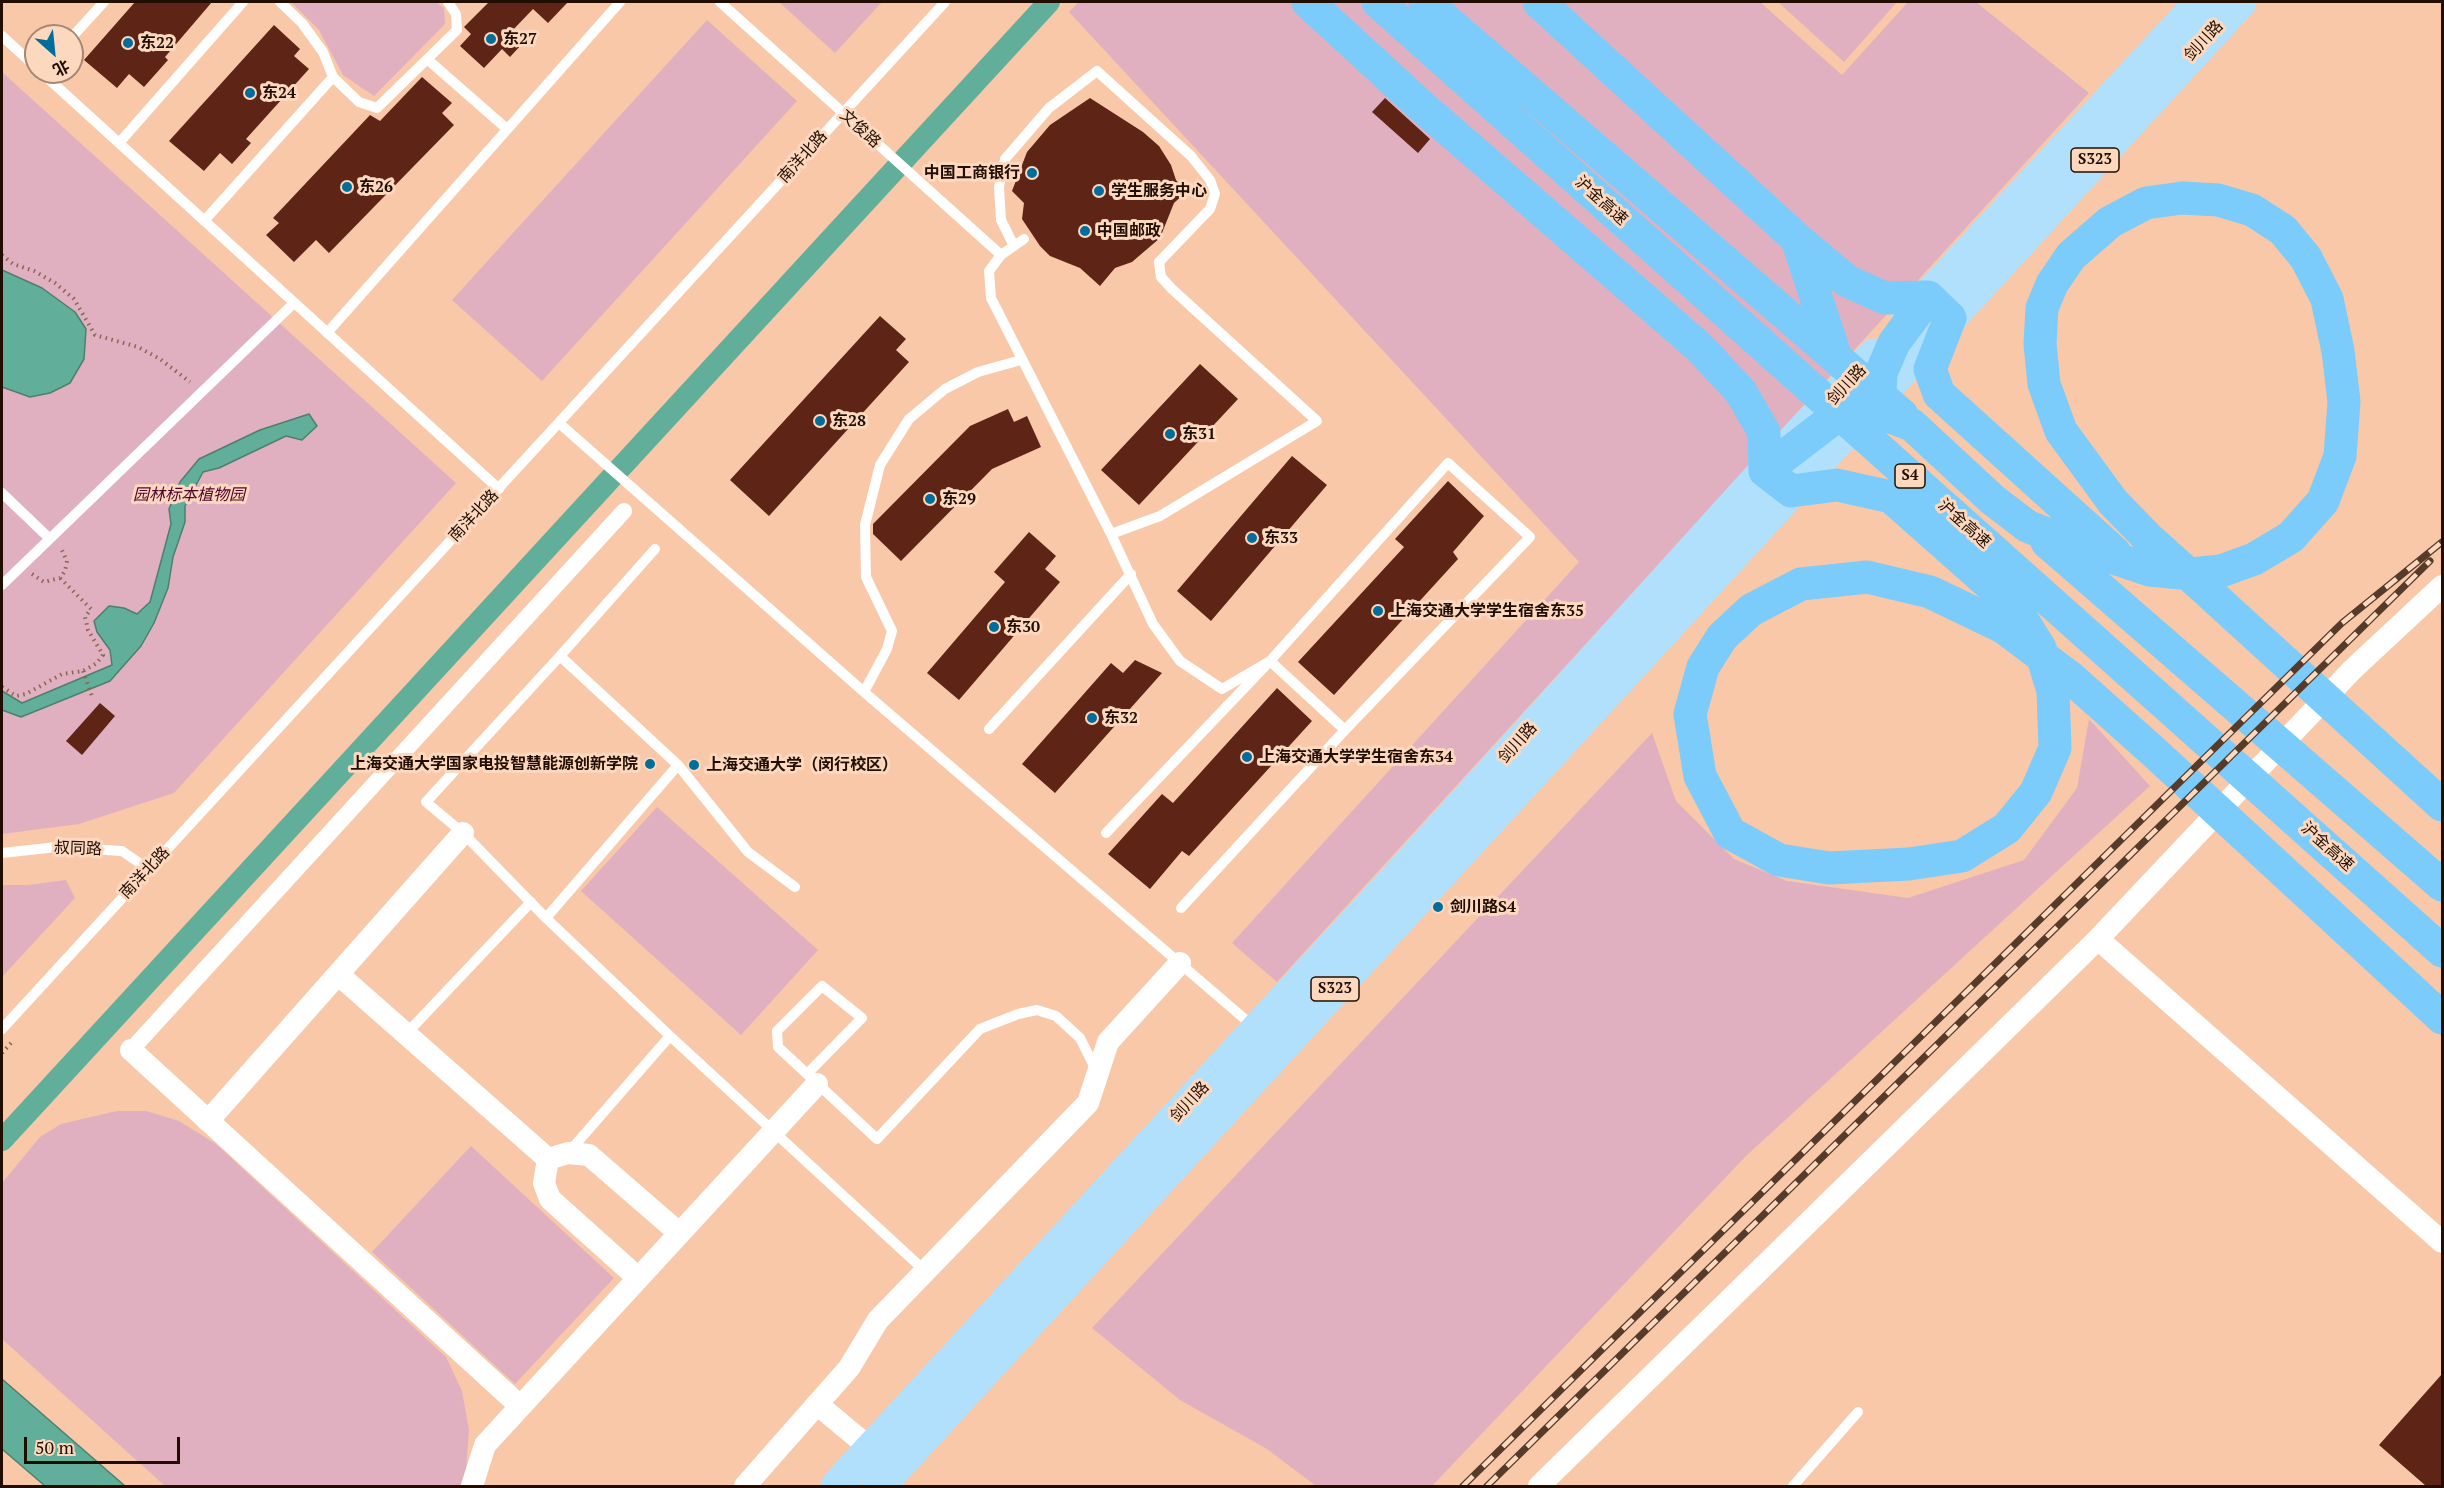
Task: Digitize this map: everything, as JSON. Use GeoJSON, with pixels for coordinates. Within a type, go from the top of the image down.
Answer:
{"type":"FeatureCollection","features":[{"type":"Feature","properties":{"kind":"highway"},"geometry":{"type":"LineString","coordinates":[[1308,2],[1420,105],[1699,347],[1742,392],[1764,432],[1765,471]]}},
{"type":"Feature","properties":{"kind":"highway","name":"沪金高速"},"geometry":{"type":"LineString","coordinates":[[1378,2],[2442,951]]}},
{"type":"Feature","properties":{"kind":"highway","name":"S4"},"geometry":{"type":"LineString","coordinates":[[1425,2],[2442,885]]}},
{"type":"Feature","properties":{"kind":"highway"},"geometry":{"type":"LineString","coordinates":[[1539,2],[1797,239],[1847,281],[1885,298],[1939,307]]}},
{"type":"Feature","properties":{"kind":"highway"},"geometry":{"type":"LineString","coordinates":[[1699,347],[1863,390],[1912,425],[1993,500],[2027,526],[2066,542],[2150,570],[2191,574],[2221,571],[2254,559],[2291,537],[2323,501],[2340,456],[2343,402],[2338,351],[2327,299],[2306,258],[2283,231],[2252,210],[2218,200],[2182,198],[2146,203],[2110,222],[2071,256],[2052,284],[2043,308],[2040,344],[2044,384],[2061,431],[2113,502],[2148,538],[2442,805]]}},
{"type":"Feature","properties":{"kind":"highway"},"geometry":{"type":"LineString","coordinates":[[1797,239],[1863,390],[1903,436],[1985,516],[2009,573],[2013,605]]}},
{"type":"Feature","properties":{"kind":"highway"},"geometry":{"type":"LineString","coordinates":[[1791,491],[1863,390],[1939,307]]}},
{"type":"Feature","properties":{"kind":"highway"},"geometry":{"type":"LineString","coordinates":[[1939,307],[1930,369],[1939,394],[2123,560]]}},
{"type":"Feature","properties":{"kind":"highway"},"geometry":{"type":"LineString","coordinates":[[1765,471],[1863,390]]}},
{"type":"Feature","properties":{"kind":"highway"},"geometry":{"type":"LineString","coordinates":[[1765,471],[1791,491],[1837,484],[1891,497],[2013,605],[2040,648],[2053,691],[2055,748],[2036,792],[2007,828],[1962,856],[1909,864],[1829,868],[1779,860],[1730,833],[1700,776],[1690,714],[1703,667],[1722,637],[1751,610],[1801,585],[1867,577],[1930,592],[2002,627],[2071,678],[2156,753],[2442,1018]]}},
{"type":"Feature","properties":{"kind":"main road","name":"剑川路"},"geometry":{"type":"LineString","coordinates":[[1939,307],[2201,2]]}},
{"type":"Feature","properties":{"kind":"main road","name":"剑川路"},"geometry":{"type":"LineString","coordinates":[[1939,307],[2240,2]]}},
{"type":"Feature","properties":{"kind":"main road","name":"剑川路"},"geometry":{"type":"LineString","coordinates":[[879,1486],[1765,471]]}},
{"type":"Feature","properties":{"kind":"main road","name":"剑川路"},"geometry":{"type":"LineString","coordinates":[[837,1486],[1791,491]]}},
{"type":"Feature","properties":{"kind":"street"},"geometry":{"type":"LineString","coordinates":[[520,1406],[131,1050],[624,511]]}},
{"type":"Feature","properties":{"kind":"street"},"geometry":{"type":"LineString","coordinates":[[1539,1486],[2098,939],[2352,670],[2441,589]]}},
{"type":"Feature","properties":{"kind":"street"},"geometry":{"type":"LineString","coordinates":[[208,1121],[464,833]]}},
{"type":"Feature","properties":{"kind":"street"},"geometry":{"type":"LineString","coordinates":[[2098,939],[2442,1242]]}},
{"type":"Feature","properties":{"kind":"street"},"geometry":{"type":"LineString","coordinates":[[745,1486],[849,1368],[878,1320],[1088,1103],[1108,1042],[1180,963]]}},
{"type":"Feature","properties":{"kind":"street"},"geometry":{"type":"LineString","coordinates":[[339,975],[406,1034],[558,1156],[589,1155],[679,1233]]}},
{"type":"Feature","properties":{"kind":"street"},"geometry":{"type":"LineString","coordinates":[[472,1486],[485,1445],[772,1132],[812,1079]]}},
{"type":"Feature","properties":{"kind":"street"},"geometry":{"type":"LineString","coordinates":[[558,1156],[544,1183],[550,1199],[638,1278]]}},
{"type":"Feature","properties":{"kind":"street"},"geometry":{"type":"LineString","coordinates":[[817,1404],[871,1449]]}},
{"type":"Feature","properties":{"kind":"lane"},"geometry":{"type":"LineString","coordinates":[[84,24],[104,2]]}},
{"type":"Feature","properties":{"kind":"lane"},"geometry":{"type":"LineString","coordinates":[[119,143],[243,2]]}},
{"type":"Feature","properties":{"kind":"lane"},"geometry":{"type":"LineString","coordinates":[[280,2],[302,23],[323,52],[333,77],[359,102],[377,108],[457,30],[456,14],[448,2]]}},
{"type":"Feature","properties":{"kind":"lane"},"geometry":{"type":"LineString","coordinates":[[327,333],[620,2]]}},
{"type":"Feature","properties":{"kind":"lane","name":"文俊路"},"geometry":{"type":"LineString","coordinates":[[720,2],[1001,255]]}},
{"type":"Feature","properties":{"kind":"lane","name":"南洋北路"},"geometry":{"type":"LineString","coordinates":[[2,1029],[945,2]]}},
{"type":"Feature","properties":{"kind":"lane"},"geometry":{"type":"LineString","coordinates":[[2,36],[24,56]]}},
{"type":"Feature","properties":{"kind":"lane"},"geometry":{"type":"LineString","coordinates":[[427,59],[507,129]]}},
{"type":"Feature","properties":{"kind":"lane"},"geometry":{"type":"LineString","coordinates":[[1014,246],[1001,220],[999,187],[1005,159],[1049,108],[1097,71],[1191,156],[1210,180],[1215,194],[1210,209],[1159,262],[1161,276],[1172,289],[1317,421],[1160,516],[1111,534]]}},
{"type":"Feature","properties":{"kind":"lane"},"geometry":{"type":"LineString","coordinates":[[204,221],[333,77]]}},
{"type":"Feature","properties":{"kind":"lane"},"geometry":{"type":"LineString","coordinates":[[54,84],[499,489]]}},
{"type":"Feature","properties":{"kind":"lane"},"geometry":{"type":"LineString","coordinates":[[1024,239],[1001,255],[989,271],[991,298],[1163,641],[1180,661],[1222,689],[1270,661]]}},
{"type":"Feature","properties":{"kind":"lane"},"geometry":{"type":"LineString","coordinates":[[2,585],[294,303]]}},
{"type":"Feature","properties":{"kind":"lane"},"geometry":{"type":"LineString","coordinates":[[864,692],[887,649],[892,631],[866,577],[865,525],[880,465],[909,419],[945,389],[978,372],[1021,360]]}},
{"type":"Feature","properties":{"kind":"lane"},"geometry":{"type":"LineString","coordinates":[[559,423],[864,692],[1268,1039]]}},
{"type":"Feature","properties":{"kind":"lane"},"geometry":{"type":"LineString","coordinates":[[1106,833],[1270,661],[1448,463],[1530,537],[1345,730],[1181,908]]}},
{"type":"Feature","properties":{"kind":"lane"},"geometry":{"type":"LineString","coordinates":[[2,493],[49,538]]}},
{"type":"Feature","properties":{"kind":"lane"},"geometry":{"type":"LineString","coordinates":[[655,549],[426,802],[464,833],[546,918],[772,1132],[925,1271]]}},
{"type":"Feature","properties":{"kind":"lane"},"geometry":{"type":"LineString","coordinates":[[990,729],[1131,574]]}},
{"type":"Feature","properties":{"kind":"lane"},"geometry":{"type":"LineString","coordinates":[[560,656],[678,765],[748,852],[795,887]]}},
{"type":"Feature","properties":{"kind":"lane"},"geometry":{"type":"LineString","coordinates":[[1270,661],[1345,730]]}},
{"type":"Feature","properties":{"kind":"lane"},"geometry":{"type":"LineString","coordinates":[[546,918],[678,765]]}},
{"type":"Feature","properties":{"kind":"lane","name":"叔同路"},"geometry":{"type":"LineString","coordinates":[[2,853],[57,847],[122,851],[148,869]]}},
{"type":"Feature","properties":{"kind":"lane"},"geometry":{"type":"LineString","coordinates":[[406,1034],[531,902]]}},
{"type":"Feature","properties":{"kind":"lane"},"geometry":{"type":"LineString","coordinates":[[812,1079],[862,1018],[822,986],[777,1031],[778,1047],[812,1079],[877,1139],[980,1029],[1018,1014],[1037,1010],[1056,1016],[1080,1038],[1098,1074]]}},
{"type":"Feature","properties":{"kind":"lane"},"geometry":{"type":"LineString","coordinates":[[558,1156],[670,1036]]}},
{"type":"Feature","properties":{"kind":"lane"},"geometry":{"type":"LineString","coordinates":[[1792,1486],[1858,1412]]}},
{"type":"Feature","properties":{"kind":"path"},"geometry":{"type":"LineString","coordinates":[[2,255],[13,264],[34,271],[55,283],[74,299],[95,335],[138,347],[160,358],[187,381],[205,388]]}},
{"type":"Feature","properties":{"kind":"path"},"geometry":{"type":"LineString","coordinates":[[23,564],[44,582],[60,578],[65,572],[67,561],[62,548],[49,538]]}},
{"type":"Feature","properties":{"kind":"path"},"geometry":{"type":"LineString","coordinates":[[2,687],[16,696],[26,694],[62,674],[83,671],[98,663],[103,655],[88,630],[85,617],[91,609],[60,578]]}},
{"type":"Feature","properties":{"kind":"path"},"geometry":{"type":"LineString","coordinates":[[83,671],[92,696]]}},
{"type":"Feature","properties":{"kind":"green space"},"geometry":{"type":"Polygon","coordinates":[[[291,2],[436,2],[444,8],[445,24],[374,96],[343,75],[319,30],[291,2]]]}},
{"type":"Feature","properties":{"kind":"green space"},"geometry":{"type":"Polygon","coordinates":[[[779,2],[882,2],[835,53],[779,2]]]}},
{"type":"Feature","properties":{"kind":"green space"},"geometry":{"type":"Polygon","coordinates":[[[1079,2],[1760,2],[1842,75],[1908,2],[1976,2],[2089,93],[1277,982],[1232,943],[1579,562],[1069,12],[1079,2]]]}},
{"type":"Feature","properties":{"kind":"green space"},"geometry":{"type":"Polygon","coordinates":[[[1778,2],[1897,2],[1844,62],[1778,2]]]}},
{"type":"Feature","properties":{"kind":"green space"},"geometry":{"type":"Polygon","coordinates":[[[707,20],[797,101],[542,381],[452,300],[707,20]]]}},
{"type":"Feature","properties":{"kind":"green space","name":"园林标本植物园"},"geometry":{"type":"Polygon","coordinates":[[[2,72],[456,483],[174,793],[79,824],[2,834],[2,72]]]}},
{"type":"Feature","properties":{"kind":"green space"},"geometry":{"type":"Polygon","coordinates":[[[2089,719],[2150,786],[1746,1156],[1432,1486],[1316,1486],[1267,1449],[1180,1400],[1092,1328],[1652,733],[1676,801],[1734,859],[1787,881],[1908,898],[2024,860],[2077,788],[2089,719]]]}},
{"type":"Feature","properties":{"kind":"green space"},"geometry":{"type":"Polygon","coordinates":[[[657,807],[818,950],[741,1035],[581,891],[657,807]]]}},
{"type":"Feature","properties":{"kind":"green space"},"geometry":{"type":"Polygon","coordinates":[[[66,880],[75,898],[2,977],[2,885],[28,885],[66,880]]]}},
{"type":"Feature","properties":{"kind":"green space"},"geometry":{"type":"Polygon","coordinates":[[[117,1111],[146,1111],[179,1121],[216,1144],[446,1357],[462,1391],[469,1430],[466,1469],[460,1486],[165,1486],[2,1339],[2,1183],[40,1137],[61,1124],[117,1111]]]}},
{"type":"Feature","properties":{"kind":"green space"},"geometry":{"type":"Polygon","coordinates":[[[471,1146],[614,1278],[515,1384],[372,1252],[471,1146]]]}},
{"type":"Feature","properties":{"kind":"water"},"geometry":{"type":"Polygon","coordinates":[[[2,270],[42,288],[75,312],[86,329],[84,359],[70,383],[50,393],[30,397],[2,387],[2,270]]]}},
{"type":"Feature","properties":{"kind":"water"},"geometry":{"type":"Polygon","coordinates":[[[309,414],[317,426],[302,440],[286,436],[219,468],[203,472],[185,506],[185,522],[173,557],[168,588],[154,623],[141,646],[110,681],[21,717],[2,710],[2,691],[22,703],[112,665],[110,650],[97,632],[94,621],[109,606],[124,608],[137,614],[150,602],[171,524],[169,509],[180,482],[199,459],[260,430],[309,414]]]}},
{"type":"Feature","properties":{"kind":"water"},"geometry":{"type":"Polygon","coordinates":[[[2,1379],[125,1486],[45,1486],[2,1449],[2,1379]]]}},
{"type":"Feature","properties":{"kind":"building","name":"东22"},"geometry":{"type":"Polygon","coordinates":[[[135,2],[212,2],[165,57],[168,60],[144,87],[129,74],[117,88],[84,60],[135,2]]]}},
{"type":"Feature","properties":{"kind":"building","name":"东27"},"geometry":{"type":"Polygon","coordinates":[[[489,2],[568,2],[548,23],[533,9],[510,33],[522,44],[510,57],[502,49],[484,68],[460,46],[471,34],[464,27],[489,2]]]}},
{"type":"Feature","properties":{"kind":"building","name":"东24"},"geometry":{"type":"Polygon","coordinates":[[[274,25],[300,49],[294,56],[309,69],[246,139],[251,143],[232,164],[220,153],[204,171],[169,141],[274,25]]]}},
{"type":"Feature","properties":{"kind":"building","name":"东26"},"geometry":{"type":"Polygon","coordinates":[[[422,77],[452,103],[442,113],[454,125],[329,253],[316,240],[294,262],[266,235],[279,223],[273,218],[370,115],[380,121],[422,77]]]}},
{"type":"Feature","properties":{"kind":"building","name":"学生服务中心"},"geometry":{"type":"Polygon","coordinates":[[[1090,98],[1143,132],[1159,146],[1171,165],[1176,180],[1186,192],[1174,203],[1160,238],[1132,262],[1115,268],[1100,286],[1080,268],[1050,256],[1040,246],[1022,219],[1024,203],[1012,191],[1027,152],[1050,125],[1090,98]]]}},
{"type":"Feature","properties":{"kind":"building"},"geometry":{"type":"Polygon","coordinates":[[[1385,98],[1430,139],[1418,153],[1372,112],[1385,98]]]}},
{"type":"Feature","properties":{"kind":"building","name":"东28"},"geometry":{"type":"Polygon","coordinates":[[[880,316],[906,339],[896,350],[909,362],[769,516],[730,480],[880,316]]]}},
{"type":"Feature","properties":{"kind":"building","name":"东31"},"geometry":{"type":"Polygon","coordinates":[[[1200,364],[1238,399],[1139,505],[1101,470],[1200,364]]]}},
{"type":"Feature","properties":{"kind":"building","name":"东29"},"geometry":{"type":"Polygon","coordinates":[[[1008,409],[1014,422],[1027,416],[1041,447],[992,469],[901,561],[873,534],[873,524],[970,426],[1008,409]]]}},
{"type":"Feature","properties":{"kind":"building","name":"东33"},"geometry":{"type":"Polygon","coordinates":[[[1292,456],[1327,485],[1211,621],[1177,591],[1292,456]]]}},
{"type":"Feature","properties":{"kind":"building","name":"上海交通大学学生宿舍东35"},"geometry":{"type":"Polygon","coordinates":[[[1448,481],[1484,516],[1453,552],[1458,559],[1334,695],[1298,662],[1404,547],[1395,539],[1448,481]]]}},
{"type":"Feature","properties":{"kind":"building","name":"东30"},"geometry":{"type":"Polygon","coordinates":[[[1029,532],[1056,556],[1045,569],[1060,582],[959,700],[927,673],[1005,582],[994,572],[1029,532]]]}},
{"type":"Feature","properties":{"kind":"building","name":"东32"},"geometry":{"type":"Polygon","coordinates":[[[1135,660],[1162,673],[1055,793],[1022,764],[1111,663],[1123,673],[1135,660]]]}},
{"type":"Feature","properties":{"kind":"building","name":"上海交通大学学生宿舍东34"},"geometry":{"type":"Polygon","coordinates":[[[1277,688],[1312,721],[1189,856],[1182,851],[1150,889],[1108,854],[1162,794],[1173,803],[1277,688]]]}},
{"type":"Feature","properties":{"kind":"building"},"geometry":{"type":"Polygon","coordinates":[[[100,703],[115,716],[82,755],[66,741],[100,703]]]}},
{"type":"Feature","properties":{"kind":"building"},"geometry":{"type":"Polygon","coordinates":[[[2442,1374],[2442,1486],[2426,1486],[2379,1445],[2442,1374]]]}},
{"type":"Feature","properties":{"kind":"waterway"},"geometry":{"type":"LineString","coordinates":[[2,1140],[1049,2]]}},
{"type":"Feature","properties":{"kind":"railway"},"geometry":{"type":"LineString","coordinates":[[1463,1486],[2342,623],[2442,542]]}},
{"type":"Feature","properties":{"kind":"railway"},"geometry":{"type":"LineString","coordinates":[[1487,1486],[2430,561]]}},
{"type":"Feature","properties":{"kind":"place","name":"东27"},"geometry":{"type":"Point","coordinates":[491,39]}},
{"type":"Feature","properties":{"kind":"place","name":"东22"},"geometry":{"type":"Point","coordinates":[128,43]}},
{"type":"Feature","properties":{"kind":"place","name":"东24"},"geometry":{"type":"Point","coordinates":[250,93]}},
{"type":"Feature","properties":{"kind":"place","name":"中国工商银行"},"geometry":{"type":"Point","coordinates":[1032,173]}},
{"type":"Feature","properties":{"kind":"place","name":"东26"},"geometry":{"type":"Point","coordinates":[347,187]}},
{"type":"Feature","properties":{"kind":"place","name":"学生服务中心"},"geometry":{"type":"Point","coordinates":[1099,191]}},
{"type":"Feature","properties":{"kind":"place","name":"中国邮政"},"geometry":{"type":"Point","coordinates":[1085,231]}},
{"type":"Feature","properties":{"kind":"place","name":"东28"},"geometry":{"type":"Point","coordinates":[820,421]}},
{"type":"Feature","properties":{"kind":"place","name":"东31"},"geometry":{"type":"Point","coordinates":[1170,434]}},
{"type":"Feature","properties":{"kind":"place","name":"东29"},"geometry":{"type":"Point","coordinates":[930,499]}},
{"type":"Feature","properties":{"kind":"place","name":"东33"},"geometry":{"type":"Point","coordinates":[1252,538]}},
{"type":"Feature","properties":{"kind":"place","name":"上海交通大学学生宿舍东35"},"geometry":{"type":"Point","coordinates":[1378,611]}},
{"type":"Feature","properties":{"kind":"place","name":"东30"},"geometry":{"type":"Point","coordinates":[994,627]}},
{"type":"Feature","properties":{"kind":"place","name":"东32"},"geometry":{"type":"Point","coordinates":[1092,718]}},
{"type":"Feature","properties":{"kind":"place","name":"上海交通大学学生宿舍东34"},"geometry":{"type":"Point","coordinates":[1247,757]}},
{"type":"Feature","properties":{"kind":"place","name":"上海交通大学国家电投智慧能源创新学院"},"geometry":{"type":"Point","coordinates":[650,764]}},
{"type":"Feature","properties":{"kind":"place","name":"上海交通大学（闵行校区）"},"geometry":{"type":"Point","coordinates":[694,765]}},
{"type":"Feature","properties":{"kind":"place","name":"剑川路S4"},"geometry":{"type":"Point","coordinates":[1438,907]}}]}
